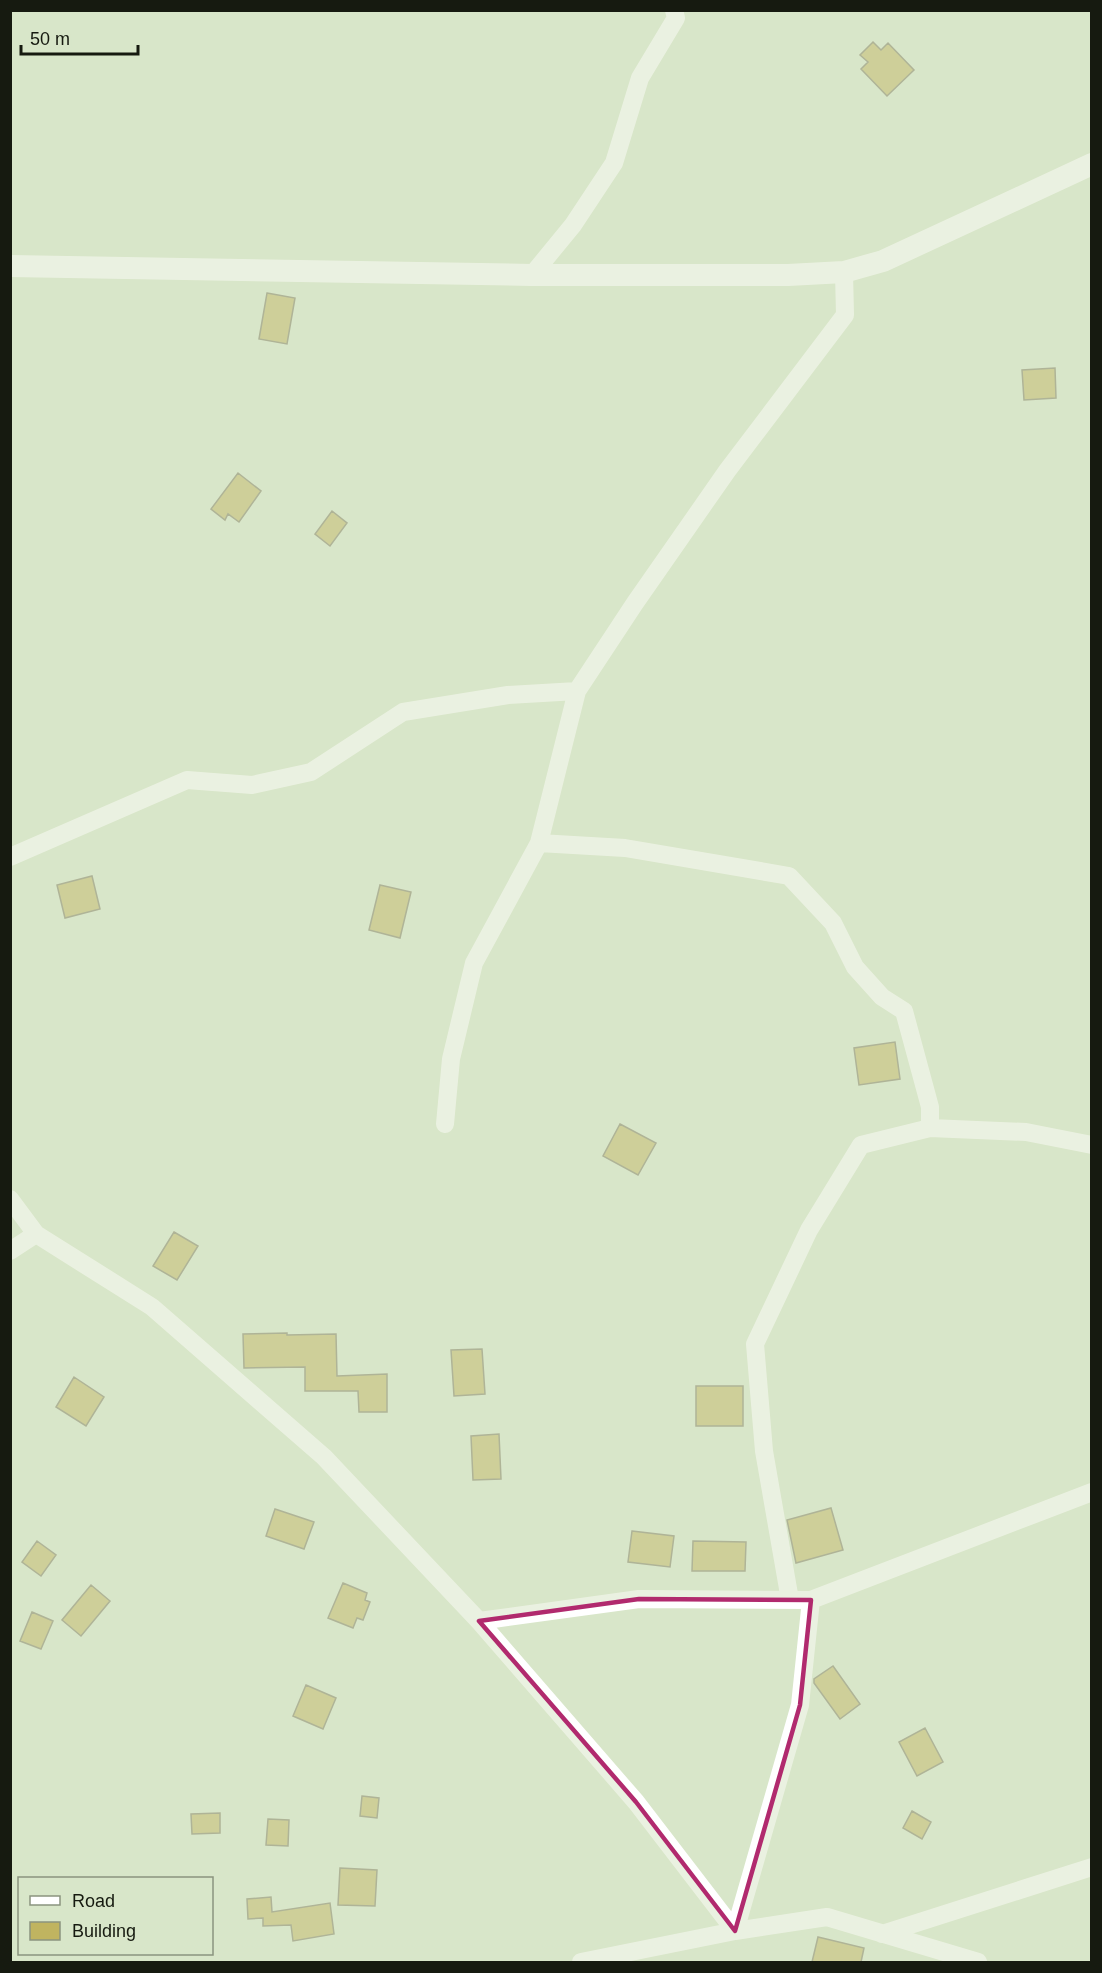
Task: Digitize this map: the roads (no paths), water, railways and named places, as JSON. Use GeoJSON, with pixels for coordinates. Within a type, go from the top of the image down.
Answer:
{"type":"FeatureCollection","features":[{"type":"Feature","properties":{"kind":"main road"},"geometry":{"type":"LineString","coordinates":[[10,266],[532,275],[788,275],[844,272],[882,261],[1092,164]]}},
{"type":"Feature","properties":{"kind":"street"},"geometry":{"type":"LineString","coordinates":[[532,275],[573,225],[614,164],[640,78],[676,18],[674,10]]}},
{"type":"Feature","properties":{"kind":"street"},"geometry":{"type":"LineString","coordinates":[[445,1124],[451,1059],[474,963],[539,843],[577,691],[727,471],[845,315],[844,272]]}},
{"type":"Feature","properties":{"kind":"street"},"geometry":{"type":"LineString","coordinates":[[10,857],[63,832],[188,780],[252,785],[311,772],[403,712],[508,695],[577,691]]}},
{"type":"Feature","properties":{"kind":"street"},"geometry":{"type":"LineString","coordinates":[[539,843],[625,848],[789,876],[833,923],[855,967],[882,997],[904,1011],[930,1107],[930,1128]]}},
{"type":"Feature","properties":{"kind":"street"},"geometry":{"type":"LineString","coordinates":[[790,1600],[764,1451],[755,1344],[809,1230],[861,1145],[930,1128],[1026,1132],[1092,1145]]}},
{"type":"Feature","properties":{"kind":"street"},"geometry":{"type":"LineString","coordinates":[[10,1199],[36,1234],[152,1307],[315,1450],[479,1621],[636,1802],[735,1931]]}},
{"type":"Feature","properties":{"kind":"street"},"geometry":{"type":"LineString","coordinates":[[10,1251],[36,1234]]}},
{"type":"Feature","properties":{"kind":"street"},"geometry":{"type":"LineString","coordinates":[[479,1621],[639,1599],[811,1600],[1092,1491]]}},
{"type":"Feature","properties":{"kind":"street"},"geometry":{"type":"LineString","coordinates":[[735,1931],[800,1705],[811,1600]]}},
{"type":"Feature","properties":{"kind":"street"},"geometry":{"type":"LineString","coordinates":[[882,1934],[1092,1867]]}},
{"type":"Feature","properties":{"kind":"street"},"geometry":{"type":"LineString","coordinates":[[581,1962],[735,1931],[827,1917],[978,1962]]}}]}
